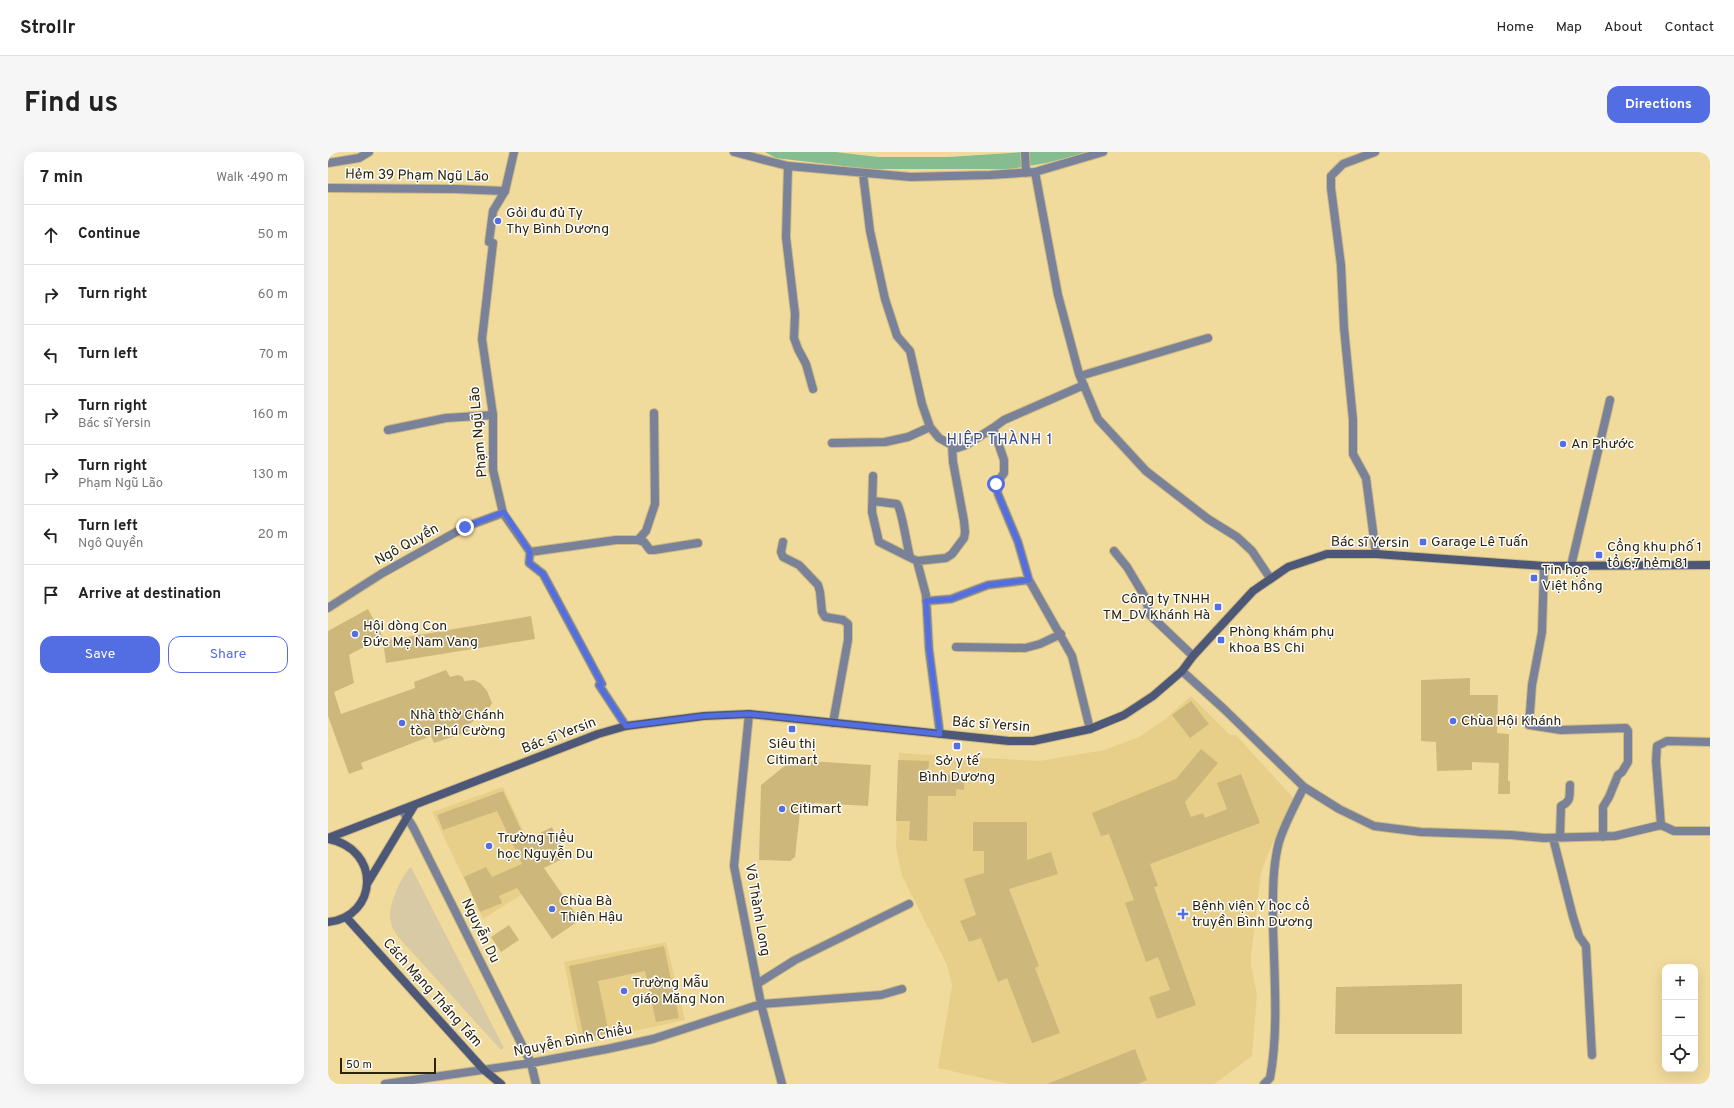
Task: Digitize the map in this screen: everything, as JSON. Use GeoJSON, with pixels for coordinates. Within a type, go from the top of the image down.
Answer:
{"type":"FeatureCollection","features":[{"type":"Feature","properties":{"kind":"main road","name":"Bác sĩ Yersin"},"geometry":{"type":"LineString","coordinates":[[346,917],[356,908],[364,897],[367,884],[405,814],[414,806],[598,734],[626,726],[704,716],[749,714],[1009,741],[1033,741],[1090,729],[1113,720],[1130,711],[1153,696],[1182,671],[1193,656],[1253,591],[1288,567],[1327,554],[1376,554],[1544,566],[1710,565]]}},
{"type":"Feature","properties":{"kind":"main road"},"geometry":{"type":"LineString","coordinates":[[328,839],[405,814]]}},
{"type":"Feature","properties":{"kind":"main road"},"geometry":{"type":"LineString","coordinates":[[328,839],[340,841],[352,848],[361,858],[366,871],[367,884]]}},
{"type":"Feature","properties":{"kind":"main road"},"geometry":{"type":"LineString","coordinates":[[328,922],[346,917]]}},
{"type":"Feature","properties":{"kind":"main road","name":"Cách Mạng Tháng Tám"},"geometry":{"type":"LineString","coordinates":[[346,917],[484,1070],[501,1084]]}},
{"type":"Feature","properties":{"kind":"street"},"geometry":{"type":"LineString","coordinates":[[328,163],[359,158],[369,152]]}},
{"type":"Feature","properties":{"kind":"street","name":"Phạm Ngũ Lão"},"geometry":{"type":"LineString","coordinates":[[514,152],[505,191],[493,211],[489,242],[493,244],[482,339],[493,415],[493,470],[504,512],[530,552],[529,563],[543,574],[602,684],[599,685],[626,726]]}},
{"type":"Feature","properties":{"kind":"street"},"geometry":{"type":"LineString","coordinates":[[734,152],[788,166],[912,178],[1026,170],[1035,172],[1103,152]]}},
{"type":"Feature","properties":{"kind":"street"},"geometry":{"type":"LineString","coordinates":[[1025,152],[1026,170]]}},
{"type":"Feature","properties":{"kind":"street"},"geometry":{"type":"LineString","coordinates":[[1376,152],[1343,164],[1331,176],[1331,188],[1341,265],[1344,328],[1353,420],[1353,454],[1366,478],[1376,554]]}},
{"type":"Feature","properties":{"kind":"street"},"geometry":{"type":"LineString","coordinates":[[788,166],[786,237],[795,314],[794,338],[806,364],[813,389]]}},
{"type":"Feature","properties":{"kind":"street"},"geometry":{"type":"LineString","coordinates":[[1035,172],[1058,295],[1080,376],[1098,419],[1146,471],[1208,519],[1237,537],[1252,551],[1270,578]]}},
{"type":"Feature","properties":{"kind":"street"},"geometry":{"type":"LineString","coordinates":[[863,174],[870,230],[885,299],[897,336],[910,351],[922,404],[930,427],[939,438],[957,448],[966,445],[1004,420],[1084,385]]}},
{"type":"Feature","properties":{"kind":"street","name":"Hẻm 39 Phạm Ngũ Lão"},"geometry":{"type":"LineString","coordinates":[[328,188],[505,191]]}},
{"type":"Feature","properties":{"kind":"street"},"geometry":{"type":"LineString","coordinates":[[1080,376],[1208,338]]}},
{"type":"Feature","properties":{"kind":"street"},"geometry":{"type":"LineString","coordinates":[[1571,566],[1610,400]]}},
{"type":"Feature","properties":{"kind":"street"},"geometry":{"type":"LineString","coordinates":[[638,540],[646,531],[655,504],[654,413]]}},
{"type":"Feature","properties":{"kind":"street"},"geometry":{"type":"LineString","coordinates":[[388,430],[446,418],[493,415]]}},
{"type":"Feature","properties":{"kind":"street"},"geometry":{"type":"LineString","coordinates":[[832,443],[885,442],[908,437],[930,427]]}},
{"type":"Feature","properties":{"kind":"street"},"geometry":{"type":"LineString","coordinates":[[994,428],[1004,460],[1004,473],[996,484],[998,494],[1018,542],[1029,580],[1072,656],[1090,729]]}},
{"type":"Feature","properties":{"kind":"street"},"geometry":{"type":"LineString","coordinates":[[873,476],[872,512],[879,542],[913,559],[946,558],[952,554],[964,538],[965,532],[953,462],[952,446]]}},
{"type":"Feature","properties":{"kind":"street"},"geometry":{"type":"LineString","coordinates":[[873,501],[897,504],[900,508],[901,518],[926,601],[929,648],[940,734]]}},
{"type":"Feature","properties":{"kind":"street","name":"Ngô Quyền"},"geometry":{"type":"LineString","coordinates":[[328,608],[381,574],[465,527],[504,512]]}},
{"type":"Feature","properties":{"kind":"street"},"geometry":{"type":"LineString","coordinates":[[530,552],[616,540],[638,540],[644,542],[650,550],[698,543]]}},
{"type":"Feature","properties":{"kind":"street"},"geometry":{"type":"LineString","coordinates":[[782,542],[781,552],[783,557],[799,565],[818,585],[822,612],[825,617],[843,620],[848,624],[848,640],[833,723]]}},
{"type":"Feature","properties":{"kind":"street"},"geometry":{"type":"LineString","coordinates":[[1114,551],[1127,567],[1145,597],[1150,615],[1193,656]]}},
{"type":"Feature","properties":{"kind":"street"},"geometry":{"type":"LineString","coordinates":[[1544,566],[1542,632],[1532,685],[1529,725],[1561,730],[1626,728],[1628,731],[1628,762],[1622,772],[1618,775],[1609,798],[1603,807],[1603,836]]}},
{"type":"Feature","properties":{"kind":"street"},"geometry":{"type":"LineString","coordinates":[[926,601],[951,599],[988,585],[1029,580]]}},
{"type":"Feature","properties":{"kind":"street"},"geometry":{"type":"LineString","coordinates":[[956,647],[1025,648],[1040,644],[1060,634]]}},
{"type":"Feature","properties":{"kind":"street"},"geometry":{"type":"LineString","coordinates":[[1182,671],[1224,709],[1304,787],[1338,809],[1374,826],[1421,832],[1556,838],[1615,836],[1661,825],[1674,831],[1710,831]]}},
{"type":"Feature","properties":{"kind":"street","name":"Võ Thành Long"},"geometry":{"type":"LineString","coordinates":[[749,714],[734,866],[761,1004],[782,1084]]}},
{"type":"Feature","properties":{"kind":"street"},"geometry":{"type":"LineString","coordinates":[[1661,825],[1656,761],[1657,746],[1667,741],[1710,742]]}},
{"type":"Feature","properties":{"kind":"street"},"geometry":{"type":"LineString","coordinates":[[1570,785],[1569,800],[1566,804],[1561,806],[1556,838],[1572,917],[1579,936],[1586,946],[1591,1003],[1592,1055]]}},
{"type":"Feature","properties":{"kind":"street"},"geometry":{"type":"LineString","coordinates":[[1264,1084],[1270,1078],[1274,1030],[1274,871],[1279,843],[1290,812],[1304,787]]}},
{"type":"Feature","properties":{"kind":"street","name":"Nguyễn Du"},"geometry":{"type":"LineString","coordinates":[[405,814],[413,826],[531,1063],[536,1084]]}},
{"type":"Feature","properties":{"kind":"street"},"geometry":{"type":"LineString","coordinates":[[757,984],[795,960],[908,904]]}},
{"type":"Feature","properties":{"kind":"street","name":"Nguyễn Đình Chiểu"},"geometry":{"type":"LineString","coordinates":[[384,1084],[531,1063],[653,1039],[761,1004],[881,995],[902,989]]}},
{"type":"Feature","properties":{"kind":"shaded area"},"geometry":{"type":"Polygon","coordinates":[[[765,152],[835,152],[878,157],[948,157],[1024,152],[1090,152],[1046,163],[1010,169],[869,169],[776,158],[765,152]]]}},
{"type":"Feature","properties":{"kind":"shaded area"},"geometry":{"type":"Polygon","coordinates":[[[1191,696],[1230,735],[1236,735],[1297,802],[1273,842],[1261,872],[1251,956],[1251,964],[1257,995],[1252,1056],[1214,1084],[1009,1084],[938,1068],[952,986],[947,965],[902,876],[896,848],[899,753],[1039,761],[1104,750],[1139,737],[1164,720],[1191,696]]]}},
{"type":"Feature","properties":{"kind":"shaded area","name":"Trường Tiểu học Nguyễn Du"},"geometry":{"type":"Polygon","coordinates":[[[503,787],[546,879],[483,919],[432,812],[503,787]]]}},
{"type":"Feature","properties":{"kind":"shaded area"},"geometry":{"type":"Polygon","coordinates":[[[411,867],[504,1048],[501,1050],[400,939],[391,924],[390,917],[392,902],[404,875],[411,867]]]}},
{"type":"Feature","properties":{"kind":"shaded area","name":"Trường Mẫu giáo Măng Non"},"geometry":{"type":"Polygon","coordinates":[[[666,942],[685,1020],[580,1043],[564,962],[666,942]]]}},
{"type":"Feature","properties":{"kind":"building","name":"Nhà thờ Chánh tòa Phú Cường"},"geometry":{"type":"Polygon","coordinates":[[[368,609],[383,637],[349,655],[354,683],[334,692],[341,714],[415,688],[414,682],[446,670],[450,677],[458,675],[463,677],[464,681],[474,680],[480,683],[487,691],[492,703],[487,712],[468,725],[470,731],[434,743],[431,736],[361,763],[363,769],[349,774],[328,716],[328,631],[368,609]]]}},
{"type":"Feature","properties":{"kind":"building"},"geometry":{"type":"Polygon","coordinates":[[[531,616],[535,639],[386,663],[383,641],[531,616]]]}},
{"type":"Feature","properties":{"kind":"building"},"geometry":{"type":"Polygon","coordinates":[[[1470,678],[1470,695],[1498,695],[1497,733],[1509,734],[1508,781],[1510,781],[1510,794],[1498,794],[1499,763],[1472,762],[1472,770],[1437,771],[1436,742],[1421,741],[1421,680],[1470,678]]]}},
{"type":"Feature","properties":{"kind":"building"},"geometry":{"type":"Polygon","coordinates":[[[1191,701],[1209,724],[1190,738],[1172,715],[1191,701]]]}},
{"type":"Feature","properties":{"kind":"building"},"geometry":{"type":"Polygon","coordinates":[[[1201,749],[1218,763],[1185,802],[1191,817],[1203,813],[1205,818],[1227,809],[1217,783],[1241,774],[1260,823],[1150,864],[1158,886],[1154,887],[1196,1005],[1157,1019],[1149,997],[1170,990],[1158,957],[1146,962],[1125,903],[1134,900],[1109,834],[1101,836],[1092,813],[1176,779],[1201,749]]]}},
{"type":"Feature","properties":{"kind":"building","name":"Citimart"},"geometry":{"type":"Polygon","coordinates":[[[792,760],[871,765],[868,806],[814,803],[800,812],[795,857],[790,861],[759,860],[761,785],[792,760]]]}},
{"type":"Feature","properties":{"kind":"building"},"geometry":{"type":"Polygon","coordinates":[[[898,760],[929,761],[928,774],[965,775],[964,790],[956,789],[956,796],[928,796],[927,841],[909,840],[910,821],[896,821],[898,760]]]}},
{"type":"Feature","properties":{"kind":"building"},"geometry":{"type":"Polygon","coordinates":[[[503,791],[526,840],[552,827],[566,857],[544,868],[580,920],[552,939],[517,888],[499,896],[502,903],[480,912],[464,877],[486,867],[492,877],[522,864],[497,811],[443,830],[437,815],[503,791]]]}},
{"type":"Feature","properties":{"kind":"building"},"geometry":{"type":"Polygon","coordinates":[[[973,822],[1027,822],[1027,860],[1051,852],[1058,874],[1009,889],[1039,966],[1035,968],[1060,1033],[1032,1043],[1007,978],[998,982],[981,938],[969,942],[960,921],[976,915],[964,879],[984,873],[984,851],[973,851],[973,822]]]}},
{"type":"Feature","properties":{"kind":"building"},"geometry":{"type":"Polygon","coordinates":[[[509,925],[519,940],[501,952],[491,937],[509,925]]]}},
{"type":"Feature","properties":{"kind":"building"},"geometry":{"type":"Polygon","coordinates":[[[664,946],[679,1018],[656,1022],[645,971],[598,981],[609,1033],[584,1039],[569,966],[664,946]]]}},
{"type":"Feature","properties":{"kind":"building"},"geometry":{"type":"Polygon","coordinates":[[[1462,984],[1462,1034],[1335,1034],[1336,987],[1462,984]]]}},
{"type":"Feature","properties":{"kind":"building"},"geometry":{"type":"Polygon","coordinates":[[[1135,1049],[1147,1080],[1138,1084],[1047,1084],[1135,1049]]]}},
{"type":"Feature","properties":{"kind":"place","name":"Gỏi đu đủ Ty Thy Bình Dương"},"geometry":{"type":"Point","coordinates":[498,221]}},
{"type":"Feature","properties":{"kind":"place","name":"An Phước"},"geometry":{"type":"Point","coordinates":[1563,444]}},
{"type":"Feature","properties":{"kind":"place","name":"Garage Lê Tuấn"},"geometry":{"type":"Point","coordinates":[1423,542]}},
{"type":"Feature","properties":{"kind":"place","name":"Cổng khu phố 1 tổ 6,7 hẻm 81"},"geometry":{"type":"Point","coordinates":[1599,555]}},
{"type":"Feature","properties":{"kind":"place","name":"Tin học Việt hồng"},"geometry":{"type":"Point","coordinates":[1534,578]}},
{"type":"Feature","properties":{"kind":"place","name":"Công ty TNHH TM_DV Khánh Hà"},"geometry":{"type":"Point","coordinates":[1218,607]}},
{"type":"Feature","properties":{"kind":"place","name":"Hội dòng Con Đức Mẹ Nam Vang"},"geometry":{"type":"Point","coordinates":[355,634]}},
{"type":"Feature","properties":{"kind":"place","name":"Phòng khám phụ khoa BS Chi"},"geometry":{"type":"Point","coordinates":[1221,640]}},
{"type":"Feature","properties":{"kind":"place","name":"Chùa Hội Khánh"},"geometry":{"type":"Point","coordinates":[1453,721]}},
{"type":"Feature","properties":{"kind":"place","name":"Nhà thờ Chánh tòa Phú Cường"},"geometry":{"type":"Point","coordinates":[402,723]}},
{"type":"Feature","properties":{"kind":"place","name":"Siêu thị Citimart"},"geometry":{"type":"Point","coordinates":[792,729]}},
{"type":"Feature","properties":{"kind":"place","name":"Sở y tế Bình Dương"},"geometry":{"type":"Point","coordinates":[957,746]}},
{"type":"Feature","properties":{"kind":"place","name":"Citimart"},"geometry":{"type":"Point","coordinates":[782,809]}},
{"type":"Feature","properties":{"kind":"place","name":"Trường Tiểu học Nguyễn Du"},"geometry":{"type":"Point","coordinates":[489,846]}},
{"type":"Feature","properties":{"kind":"place","name":"Chùa Bà Thiên Hậu"},"geometry":{"type":"Point","coordinates":[552,909]}},
{"type":"Feature","properties":{"kind":"place","name":"Bệnh viện Y học cổ truyền Bình Dương"},"geometry":{"type":"Point","coordinates":[1183,914]}},
{"type":"Feature","properties":{"kind":"place","name":"Trường Mẫu giáo Măng Non"},"geometry":{"type":"Point","coordinates":[624,991]}},
{"type":"Feature","properties":{"kind":"district","name":"HIỆP THÀNH 1"},"geometry":{"type":"Point","coordinates":[1000,440]}},
{"type":"Feature","properties":{"kind":"route"},"geometry":{"type":"LineString","coordinates":[[465,527],[504,512],[530,552],[529,563],[543,574],[602,684],[599,685],[626,726],[704,716],[749,714],[940,734],[929,648],[926,601],[951,599],[988,585],[1002,582],[1029,580],[1018,542],[998,494],[996,484]]}}]}
